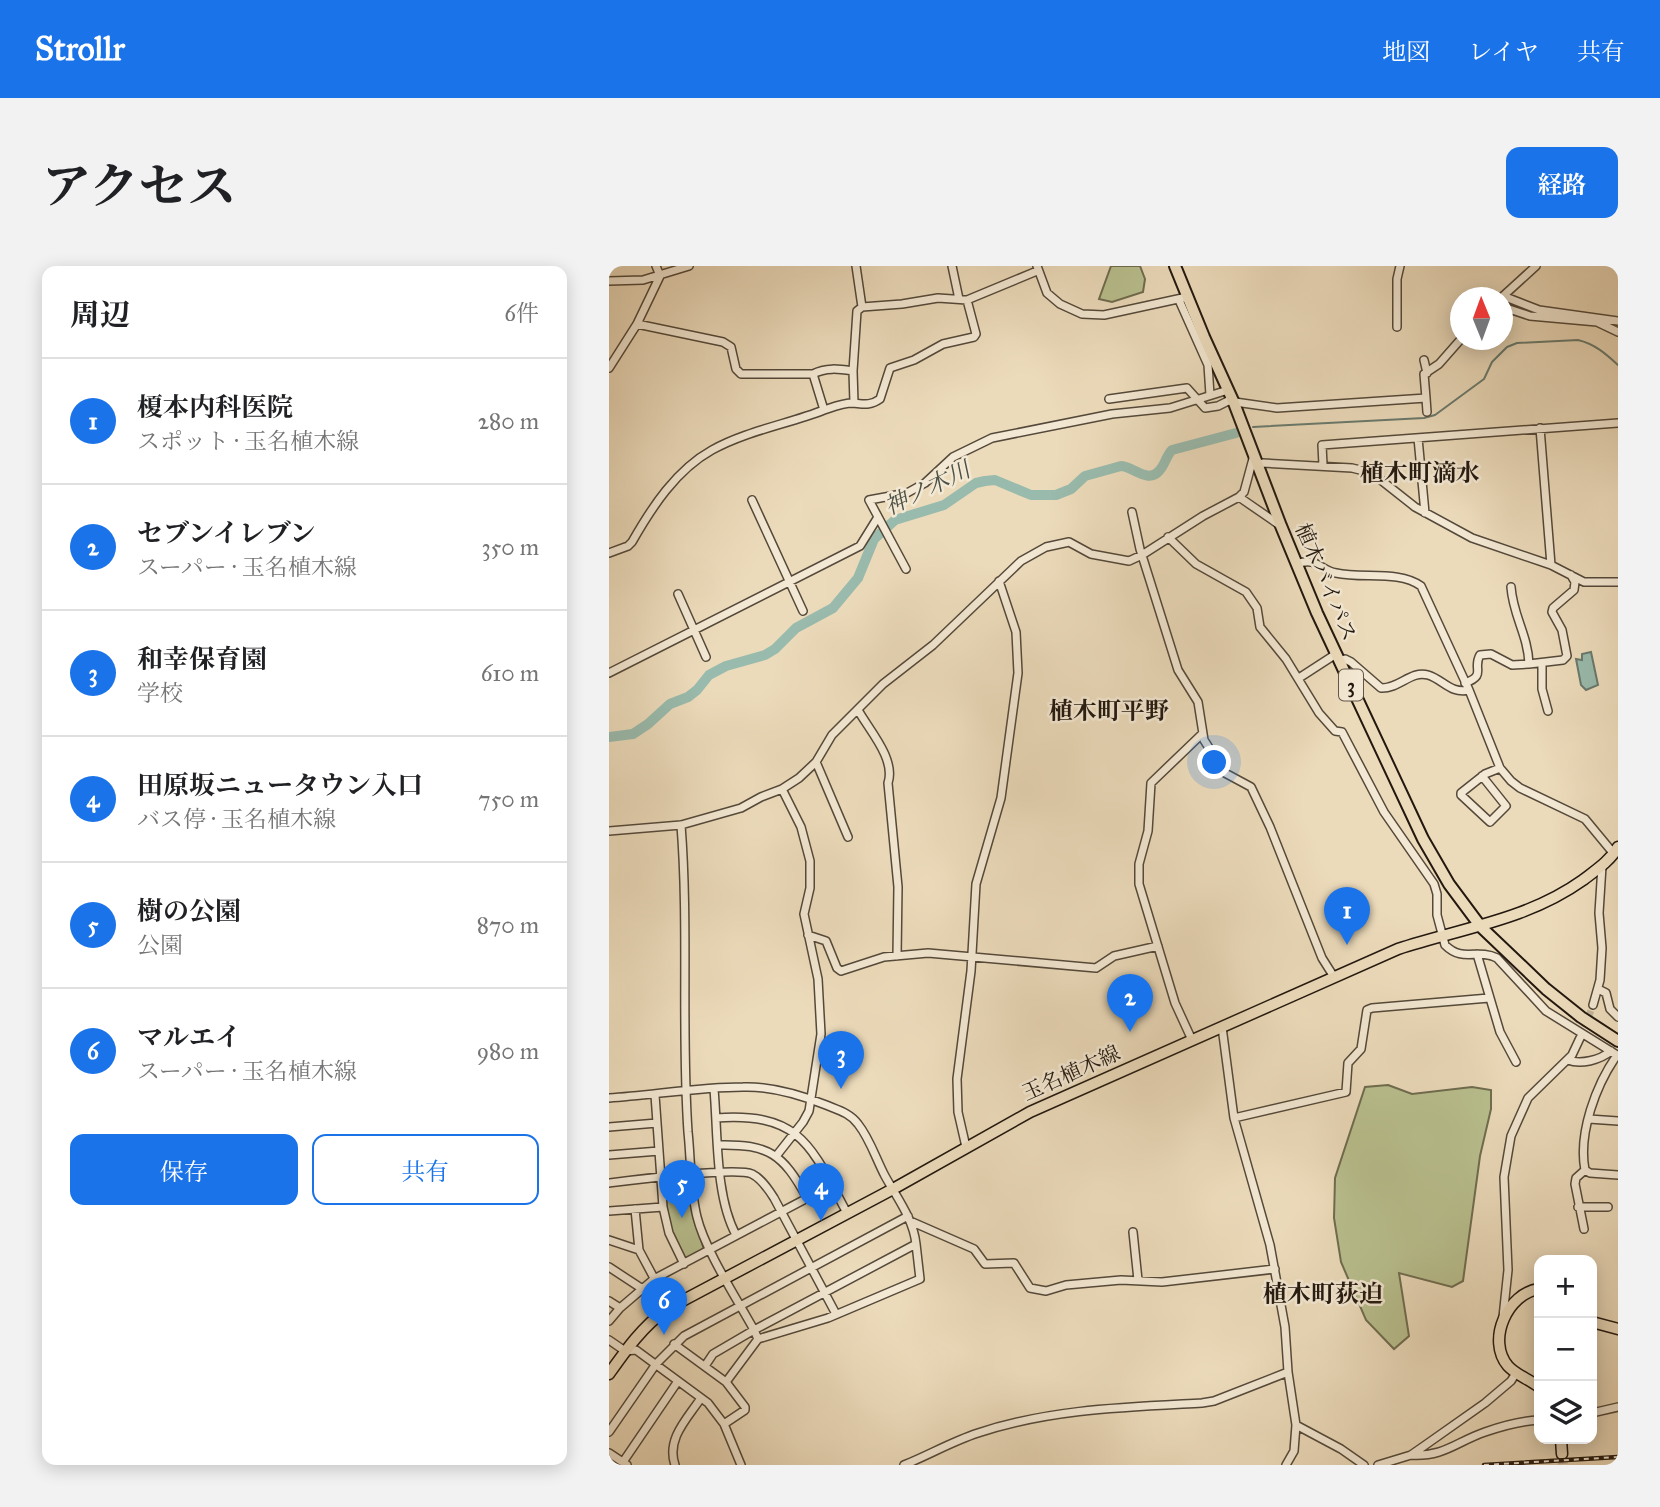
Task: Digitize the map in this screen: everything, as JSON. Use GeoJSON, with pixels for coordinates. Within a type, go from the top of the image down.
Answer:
{"type":"FeatureCollection","features":[{"type":"Feature","properties":{"kind":"highway","name":"植木バイパス"},"geometry":{"type":"LineString","coordinates":[[1175,266],[1183,299],[1229,390],[1296,564],[1423,839],[1449,884],[1481,927],[1616,1051]]}},
{"type":"Feature","properties":{"kind":"main road","name":"玉名植木線"},"geometry":{"type":"LineString","coordinates":[[609,1374],[653,1319],[670,1308],[893,1189],[1030,1112],[1398,949],[1441,935],[1481,927],[1535,909],[1577,884],[1602,866],[1617,850]]}},
{"type":"Feature","properties":{"kind":"main road"},"geometry":{"type":"LineString","coordinates":[[1534,1291],[1521,1295],[1502,1323],[1501,1354],[1507,1365],[1534,1384]]}},
{"type":"Feature","properties":{"kind":"main road"},"geometry":{"type":"LineString","coordinates":[[1597,1323],[1618,1329]]}},
{"type":"Feature","properties":{"kind":"main road"},"geometry":{"type":"LineString","coordinates":[[1561,1444],[1562,1454]]}},
{"type":"Feature","properties":{"kind":"street"},"geometry":{"type":"LineString","coordinates":[[609,368],[638,324],[660,276],[656,266]]}},
{"type":"Feature","properties":{"kind":"street"},"geometry":{"type":"LineString","coordinates":[[609,281],[660,276],[689,266]]}},
{"type":"Feature","properties":{"kind":"street"},"geometry":{"type":"LineString","coordinates":[[856,266],[862,307]]}},
{"type":"Feature","properties":{"kind":"street"},"geometry":{"type":"LineString","coordinates":[[609,553],[632,542],[653,506],[700,457],[728,442],[824,410],[854,403],[871,404],[880,399],[890,368],[914,360],[943,344],[974,337],[976,334],[952,266]]}},
{"type":"Feature","properties":{"kind":"street"},"geometry":{"type":"LineString","coordinates":[[1397,327],[1397,279],[1401,266]]}},
{"type":"Feature","properties":{"kind":"street"},"geometry":{"type":"LineString","coordinates":[[1513,288],[1536,266]]}},
{"type":"Feature","properties":{"kind":"street"},"geometry":{"type":"LineString","coordinates":[[854,403],[857,311],[862,307],[902,304],[922,299],[963,299],[1037,269],[1047,293],[1083,314],[1104,315],[1183,299],[1208,365],[1210,395]]}},
{"type":"Feature","properties":{"kind":"street"},"geometry":{"type":"LineString","coordinates":[[1513,301],[1539,310],[1618,321]]}},
{"type":"Feature","properties":{"kind":"street"},"geometry":{"type":"LineString","coordinates":[[1513,310],[1530,316],[1597,322],[1618,332]]}},
{"type":"Feature","properties":{"kind":"street"},"geometry":{"type":"LineString","coordinates":[[638,324],[723,342],[731,347],[736,369],[741,374],[813,374],[821,369],[853,371]]}},
{"type":"Feature","properties":{"kind":"street"},"geometry":{"type":"LineString","coordinates":[[1427,412],[1424,374],[1439,364],[1451,350]]}},
{"type":"Feature","properties":{"kind":"street"},"geometry":{"type":"LineString","coordinates":[[1424,360],[1427,373]]}},
{"type":"Feature","properties":{"kind":"street"},"geometry":{"type":"LineString","coordinates":[[813,374],[824,410]]}},
{"type":"Feature","properties":{"kind":"street"},"geometry":{"type":"LineString","coordinates":[[1109,398],[1187,388],[1205,408],[1228,401],[1240,401],[1277,408],[1426,398]]}},
{"type":"Feature","properties":{"kind":"street"},"geometry":{"type":"LineString","coordinates":[[906,569],[869,500],[907,493],[925,483],[953,457],[992,438],[1112,414],[1170,408],[1229,390]]}},
{"type":"Feature","properties":{"kind":"street"},"geometry":{"type":"LineString","coordinates":[[1323,466],[1322,445],[1618,423]]}},
{"type":"Feature","properties":{"kind":"street"},"geometry":{"type":"LineString","coordinates":[[1540,428],[1551,565]]}},
{"type":"Feature","properties":{"kind":"street"},"geometry":{"type":"LineString","coordinates":[[1418,438],[1425,513]]}},
{"type":"Feature","properties":{"kind":"street"},"geometry":{"type":"LineString","coordinates":[[609,831],[681,825],[741,808],[761,796],[782,789],[816,762],[832,735],[883,684],[943,637],[980,603],[999,581],[1033,553],[1069,542],[1091,554],[1129,561],[1239,497],[1244,492],[1256,460],[1263,463],[1352,468],[1372,473],[1425,513],[1472,538],[1551,565],[1584,582],[1618,582]]}},
{"type":"Feature","properties":{"kind":"street"},"geometry":{"type":"LineString","coordinates":[[1239,497],[1281,526]]}},
{"type":"Feature","properties":{"kind":"street"},"geometry":{"type":"LineString","coordinates":[[752,500],[803,611]]}},
{"type":"Feature","properties":{"kind":"street"},"geometry":{"type":"LineString","coordinates":[[1132,512],[1142,555],[1178,670],[1198,702],[1202,734],[1225,773],[1251,786],[1322,958],[1334,977]]}},
{"type":"Feature","properties":{"kind":"street"},"geometry":{"type":"LineString","coordinates":[[609,673],[860,546],[878,517]]}},
{"type":"Feature","properties":{"kind":"street"},"geometry":{"type":"LineString","coordinates":[[1168,537],[1196,564],[1246,592],[1257,608],[1260,627],[1299,678],[1319,713],[1335,732],[1342,732],[1384,812],[1434,884],[1441,935],[1450,951],[1459,955],[1487,954],[1497,958],[1546,1011],[1616,1051]]}},
{"type":"Feature","properties":{"kind":"street"},"geometry":{"type":"LineString","coordinates":[[1296,564],[1315,562],[1332,572],[1414,581],[1421,586],[1500,768],[1520,788],[1585,819],[1617,850]]}},
{"type":"Feature","properties":{"kind":"street"},"geometry":{"type":"LineString","coordinates":[[1299,678],[1337,657],[1351,662],[1381,688],[1395,687],[1415,675],[1428,675],[1453,691],[1467,687],[1475,680],[1480,655],[1491,654],[1511,665],[1563,660],[1567,656],[1562,630],[1552,612],[1553,608],[1574,590],[1575,582],[1570,573]]}},
{"type":"Feature","properties":{"kind":"street"},"geometry":{"type":"LineString","coordinates":[[966,1147],[958,1112],[957,1079],[972,957],[976,884],[1001,797],[1019,673],[1016,632],[999,581]]}},
{"type":"Feature","properties":{"kind":"street"},"geometry":{"type":"LineString","coordinates":[[1511,587],[1516,620],[1528,645],[1529,664]]}},
{"type":"Feature","properties":{"kind":"street"},"geometry":{"type":"LineString","coordinates":[[678,594],[706,657]]}},
{"type":"Feature","properties":{"kind":"street"},"geometry":{"type":"LineString","coordinates":[[1542,663],[1542,689],[1548,711]]}},
{"type":"Feature","properties":{"kind":"street"},"geometry":{"type":"LineString","coordinates":[[858,710],[878,740],[891,774],[888,783],[898,887],[897,956]]}},
{"type":"Feature","properties":{"kind":"street"},"geometry":{"type":"LineString","coordinates":[[1192,1040],[1175,1003],[1139,884],[1139,864],[1148,831],[1151,783],[1202,734]]}},
{"type":"Feature","properties":{"kind":"street"},"geometry":{"type":"LineString","coordinates":[[816,762],[848,837]]}},
{"type":"Feature","properties":{"kind":"street"},"geometry":{"type":"LineString","coordinates":[[1482,776],[1506,806],[1490,822],[1461,795],[1482,776],[1500,768]]}},
{"type":"Feature","properties":{"kind":"street"},"geometry":{"type":"LineString","coordinates":[[777,1156],[803,1122],[811,1099],[821,1034],[821,1000],[815,958],[804,914],[810,888],[810,861],[801,827],[782,789]]}},
{"type":"Feature","properties":{"kind":"street"},"geometry":{"type":"LineString","coordinates":[[681,825],[686,882],[685,1092],[697,1219],[758,1339]]}},
{"type":"Feature","properties":{"kind":"street"},"geometry":{"type":"LineString","coordinates":[[1593,1005],[1598,989],[1602,948],[1599,913],[1602,866]]}},
{"type":"Feature","properties":{"kind":"street"},"geometry":{"type":"LineString","coordinates":[[808,935],[826,941],[837,968],[841,971],[897,956],[929,953],[1096,968],[1114,956],[1158,946]]}},
{"type":"Feature","properties":{"kind":"street"},"geometry":{"type":"LineString","coordinates":[[1477,954],[1500,1032],[1516,1062]]}},
{"type":"Feature","properties":{"kind":"street"},"geometry":{"type":"LineString","coordinates":[[1598,989],[1606,993],[1610,1009],[1618,1017]]}},
{"type":"Feature","properties":{"kind":"street"},"geometry":{"type":"LineString","coordinates":[[1234,1118],[1346,1092],[1348,1062],[1361,1049],[1367,1010],[1372,1007],[1489,998]]}},
{"type":"Feature","properties":{"kind":"street"},"geometry":{"type":"LineString","coordinates":[[1222,1027],[1234,1118],[1275,1269],[1285,1327],[1296,1425],[1294,1451],[1286,1465]]}},
{"type":"Feature","properties":{"kind":"street"},"geometry":{"type":"LineString","coordinates":[[1502,1323],[1508,1270],[1504,1177],[1511,1136],[1528,1098],[1568,1060],[1580,1038]]}},
{"type":"Feature","properties":{"kind":"street"},"geometry":{"type":"LineString","coordinates":[[1568,1060],[1576,1063],[1604,1057],[1616,1051]]}},
{"type":"Feature","properties":{"kind":"street"},"geometry":{"type":"LineString","coordinates":[[1585,1170],[1584,1152],[1589,1119],[1600,1083],[1616,1051]]}},
{"type":"Feature","properties":{"kind":"street"},"geometry":{"type":"LineString","coordinates":[[609,1098],[744,1086],[811,1099],[847,1113],[858,1124],[915,1232],[920,1279],[836,1314],[758,1339],[726,1382]]}},
{"type":"Feature","properties":{"kind":"street"},"geometry":{"type":"LineString","coordinates":[[714,1089],[723,1201],[736,1235]]}},
{"type":"Feature","properties":{"kind":"street"},"geometry":{"type":"LineString","coordinates":[[655,1095],[663,1207],[669,1233],[684,1264]]}},
{"type":"Feature","properties":{"kind":"street"},"geometry":{"type":"LineString","coordinates":[[716,1118],[751,1116],[773,1121],[794,1133],[812,1151],[847,1213]]}},
{"type":"Feature","properties":{"kind":"street"},"geometry":{"type":"LineString","coordinates":[[1589,1119],[1618,1121]]}},
{"type":"Feature","properties":{"kind":"street"},"geometry":{"type":"LineString","coordinates":[[609,1127],[657,1123]]}},
{"type":"Feature","properties":{"kind":"street"},"geometry":{"type":"LineString","coordinates":[[719,1145],[756,1146],[777,1156],[797,1180],[807,1198]]}},
{"type":"Feature","properties":{"kind":"street"},"geometry":{"type":"LineString","coordinates":[[609,1155],[659,1151]]}},
{"type":"Feature","properties":{"kind":"street"},"geometry":{"type":"LineString","coordinates":[[1585,1170],[1590,1173],[1618,1175]]}},
{"type":"Feature","properties":{"kind":"street"},"geometry":{"type":"LineString","coordinates":[[1584,1229],[1575,1184],[1576,1178],[1585,1170]]}},
{"type":"Feature","properties":{"kind":"street"},"geometry":{"type":"LineString","coordinates":[[609,1183],[721,1173],[740,1172],[754,1175],[765,1185],[781,1211],[836,1314]]}},
{"type":"Feature","properties":{"kind":"street"},"geometry":{"type":"LineString","coordinates":[[609,1321],[620,1307],[655,1279],[832,1185]]}},
{"type":"Feature","properties":{"kind":"street"},"geometry":{"type":"LineString","coordinates":[[609,1211],[663,1207]]}},
{"type":"Feature","properties":{"kind":"street"},"geometry":{"type":"LineString","coordinates":[[1578,1207],[1608,1207]]}},
{"type":"Feature","properties":{"kind":"street"},"geometry":{"type":"LineString","coordinates":[[635,1209],[639,1250],[670,1308]]}},
{"type":"Feature","properties":{"kind":"street"},"geometry":{"type":"LineString","coordinates":[[909,1219],[974,1249],[985,1264],[1014,1263],[1030,1288],[1046,1291],[1066,1285],[1138,1280],[1162,1282],[1275,1269]]}},
{"type":"Feature","properties":{"kind":"street"},"geometry":{"type":"LineString","coordinates":[[609,1432],[656,1364],[684,1336],[909,1219]]}},
{"type":"Feature","properties":{"kind":"street"},"geometry":{"type":"LineString","coordinates":[[1133,1232],[1138,1280]]}},
{"type":"Feature","properties":{"kind":"street"},"geometry":{"type":"LineString","coordinates":[[609,1240],[639,1250]]}},
{"type":"Feature","properties":{"kind":"street"},"geometry":{"type":"LineString","coordinates":[[705,1366],[713,1354],[723,1347],[916,1244]]}},
{"type":"Feature","properties":{"kind":"street"},"geometry":{"type":"LineString","coordinates":[[609,1267],[641,1288]]}},
{"type":"Feature","properties":{"kind":"street"},"geometry":{"type":"LineString","coordinates":[[609,1301],[620,1307]]}},
{"type":"Feature","properties":{"kind":"street"},"geometry":{"type":"LineString","coordinates":[[609,1339],[625,1351],[636,1350],[701,1398],[724,1424],[741,1465]]}},
{"type":"Feature","properties":{"kind":"street"},"geometry":{"type":"LineString","coordinates":[[674,1344],[726,1382],[745,1406],[745,1410],[724,1424]]}},
{"type":"Feature","properties":{"kind":"street"},"geometry":{"type":"LineString","coordinates":[[904,1465],[976,1433],[1009,1424],[1108,1409],[1214,1401],[1288,1371]]}},
{"type":"Feature","properties":{"kind":"street"},"geometry":{"type":"LineString","coordinates":[[1378,1465],[1411,1455],[1485,1403],[1511,1381],[1516,1373]]}},
{"type":"Feature","properties":{"kind":"street"},"geometry":{"type":"LineString","coordinates":[[609,1453],[625,1464],[677,1381]]}},
{"type":"Feature","properties":{"kind":"street"},"geometry":{"type":"LineString","coordinates":[[675,1465],[672,1448],[675,1436],[701,1398]]}},
{"type":"Feature","properties":{"kind":"street"},"geometry":{"type":"LineString","coordinates":[[1597,1412],[1618,1407]]}},
{"type":"Feature","properties":{"kind":"street"},"geometry":{"type":"LineString","coordinates":[[1411,1455],[1429,1456],[1483,1433],[1534,1420]]}},
{"type":"Feature","properties":{"kind":"street"},"geometry":{"type":"LineString","coordinates":[[1296,1425],[1341,1449],[1364,1465]]}},
{"type":"Feature","properties":{"kind":"green space"},"geometry":{"type":"Polygon","coordinates":[[[1111,266],[1140,266],[1145,279],[1143,292],[1112,302],[1099,299],[1111,266]]]}},
{"type":"Feature","properties":{"kind":"green space"},"geometry":{"type":"Polygon","coordinates":[[[1388,1085],[1412,1094],[1472,1087],[1491,1090],[1491,1109],[1480,1156],[1463,1281],[1452,1287],[1399,1273],[1409,1336],[1394,1349],[1366,1320],[1341,1262],[1334,1218],[1335,1178],[1365,1087],[1388,1085]]]}},
{"type":"Feature","properties":{"kind":"green space"},"geometry":{"type":"Polygon","coordinates":[[[688,1179],[691,1204],[704,1250],[685,1261],[669,1223],[664,1181],[688,1179]]]}},
{"type":"Feature","properties":{"kind":"shaded area"},"geometry":{"type":"Polygon","coordinates":[[[1591,652],[1598,685],[1586,690],[1581,685],[1576,659],[1582,660],[1582,654],[1591,652]]]}},
{"type":"Feature","properties":{"kind":"waterway"},"geometry":{"type":"LineString","coordinates":[[1253,427],[1424,418],[1435,415],[1484,379],[1492,362],[1507,347],[1517,343],[1578,340],[1605,353],[1618,365]]}},
{"type":"Feature","properties":{"kind":"waterway","name":"神ノ木川"},"geometry":{"type":"LineString","coordinates":[[609,737],[633,734],[670,704],[688,697],[709,675],[726,666],[765,655],[796,628],[833,608],[858,578],[874,539],[895,520],[944,505],[976,483],[985,481],[995,480],[1031,495],[1056,495],[1071,489],[1085,476],[1121,466],[1145,475],[1155,475],[1172,450],[1236,433]]}},
{"type":"Feature","properties":{"kind":"tunnel"},"geometry":{"type":"LineString","coordinates":[[1581,1037],[1593,1005]]}},
{"type":"Feature","properties":{"kind":"tunnel"},"geometry":{"type":"LineString","coordinates":[[1562,1454],[1563,1465]]}},
{"type":"Feature","properties":{"kind":"railway"},"geometry":{"type":"LineString","coordinates":[[1484,1465],[1618,1457]]}},
{"type":"Feature","properties":{"kind":"place","name":"榎本内科医院"},"geometry":{"type":"Point","coordinates":[1347,945]}},
{"type":"Feature","properties":{"kind":"place","name":"セブンイレブン"},"geometry":{"type":"Point","coordinates":[1130,1032]}},
{"type":"Feature","properties":{"kind":"place","name":"和幸保育園"},"geometry":{"type":"Point","coordinates":[841,1089]}},
{"type":"Feature","properties":{"kind":"place","name":"樹の公園"},"geometry":{"type":"Point","coordinates":[682,1218]}},
{"type":"Feature","properties":{"kind":"place","name":"田原坂ニュータウン入口"},"geometry":{"type":"Point","coordinates":[821,1221]}},
{"type":"Feature","properties":{"kind":"place","name":"マルエイ"},"geometry":{"type":"Point","coordinates":[664,1335]}},
{"type":"Feature","properties":{"kind":"district","name":"植木町滴水"},"geometry":{"type":"Point","coordinates":[1420,473]}},
{"type":"Feature","properties":{"kind":"district","name":"植木町平野"},"geometry":{"type":"Point","coordinates":[1109,711]}},
{"type":"Feature","properties":{"kind":"district","name":"植木町荻迫"},"geometry":{"type":"Point","coordinates":[1323,1294]}}]}
